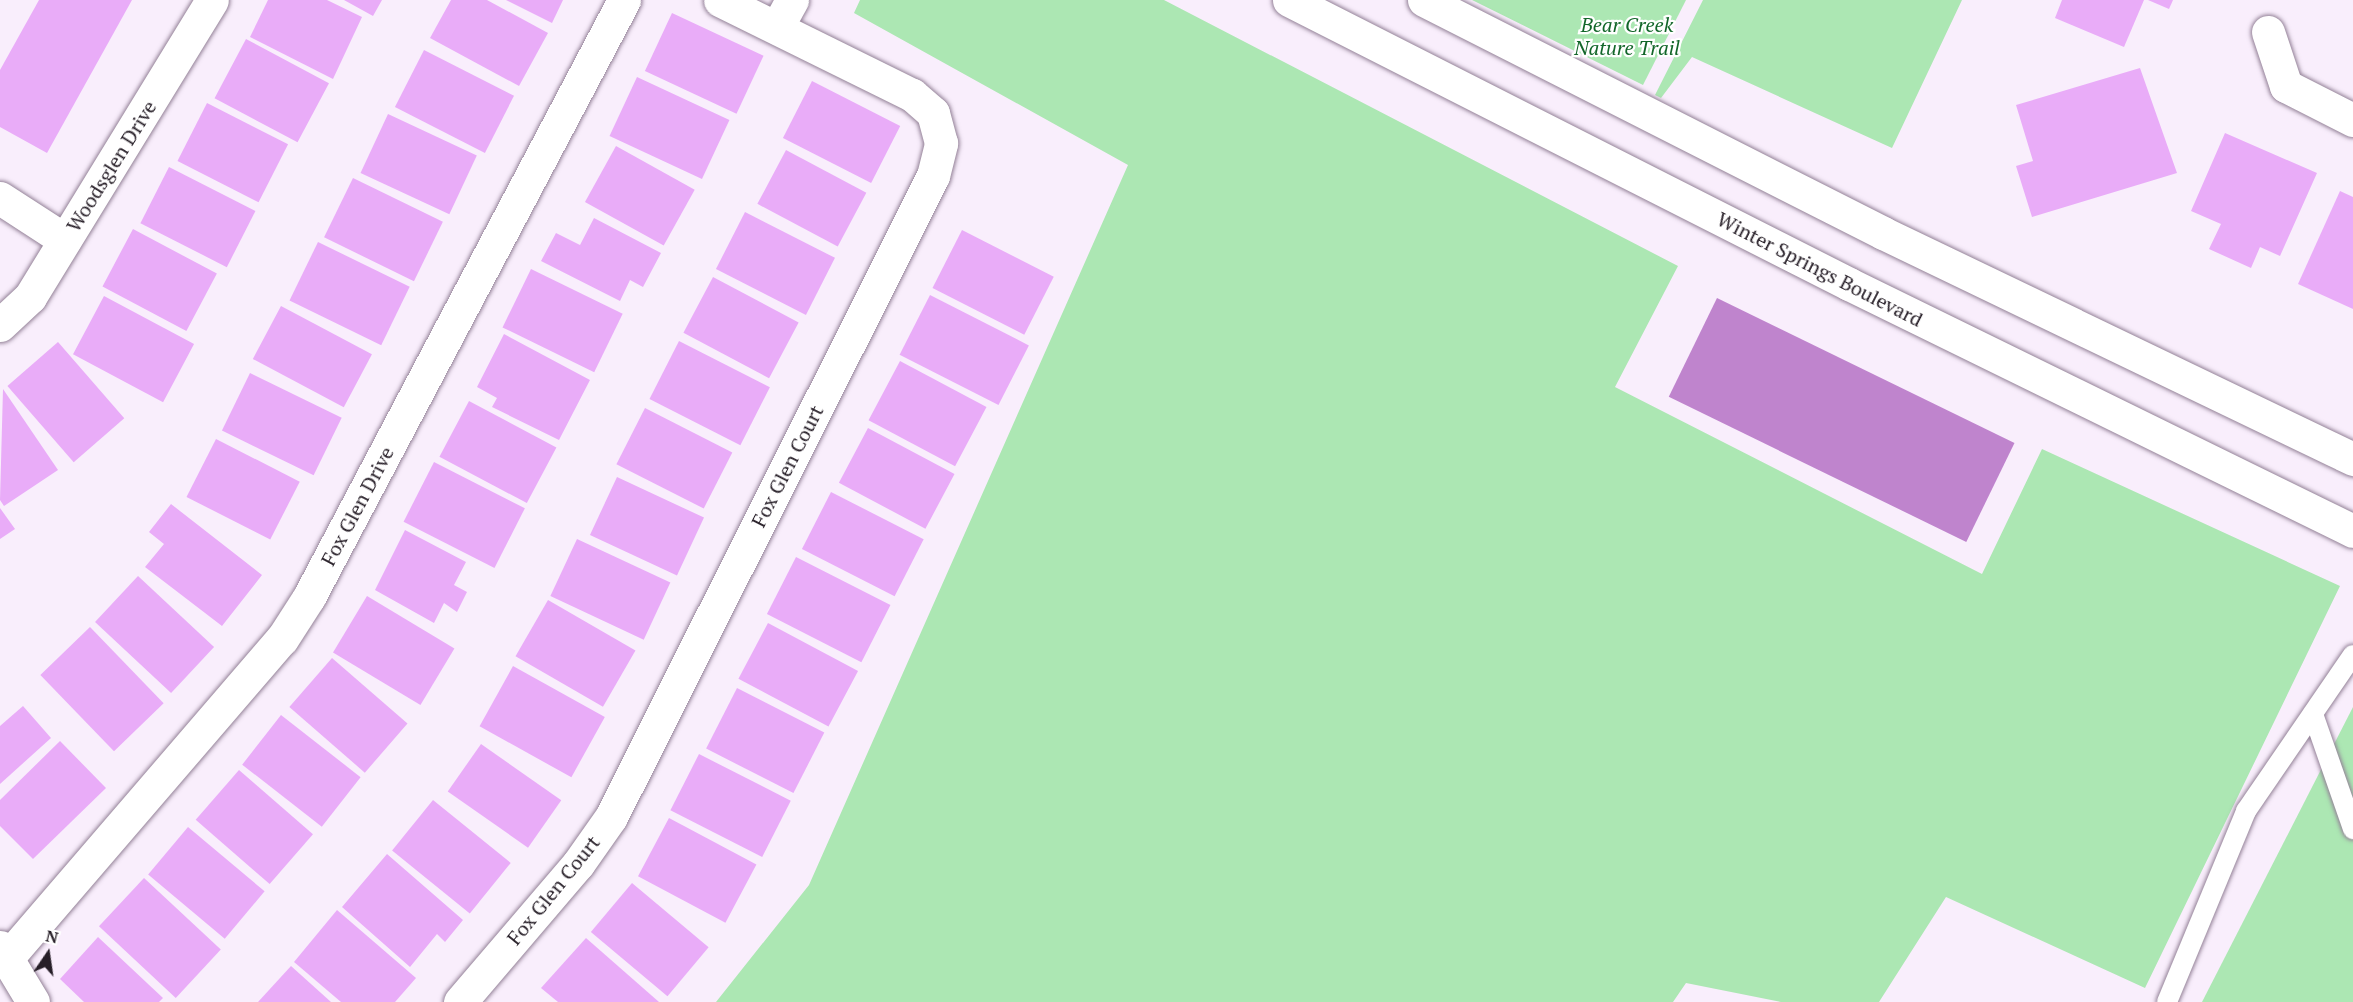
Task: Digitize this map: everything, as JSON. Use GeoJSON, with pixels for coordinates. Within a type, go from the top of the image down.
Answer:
{"type":"FeatureCollection","features":[{"type":"Feature","properties":{"kind":"street","name":"Woodsglen Drive"},"geometry":{"type":"LineString","coordinates":[[0,325],[30,297],[212,0]]}},
{"type":"Feature","properties":{"kind":"street","name":"Fox Glen Drive"},"geometry":{"type":"LineString","coordinates":[[4,952],[282,639],[309,597],[624,0]]}},
{"type":"Feature","properties":{"kind":"street","name":"Fox Glen Court"},"geometry":{"type":"LineString","coordinates":[[460,1002],[578,864],[610,817],[933,176],[941,143],[933,113],[912,95],[784,14],[720,0]]}},
{"type":"Feature","properties":{"kind":"street","name":"Winter Springs Boulevard"},"geometry":{"type":"LineString","coordinates":[[1289,0],[1849,284],[2353,531]]}},
{"type":"Feature","properties":{"kind":"street"},"geometry":{"type":"LineString","coordinates":[[1424,0],[1884,234],[2353,459]]}},
{"type":"Feature","properties":{"kind":"street"},"geometry":{"type":"LineString","coordinates":[[2268,32],[2286,86],[2353,120]]}},
{"type":"Feature","properties":{"kind":"street"},"geometry":{"type":"LineString","coordinates":[[0,198],[65,240]]}},
{"type":"Feature","properties":{"kind":"street"},"geometry":{"type":"LineString","coordinates":[[4,952],[33,1002]]}},
{"type":"Feature","properties":{"kind":"lane"},"geometry":{"type":"LineString","coordinates":[[2167,1002],[2246,811],[2353,655]]}},
{"type":"Feature","properties":{"kind":"lane"},"geometry":{"type":"LineString","coordinates":[[2313,714],[2353,829]]}},
{"type":"Feature","properties":{"kind":"green space"},"geometry":{"type":"Polygon","coordinates":[[[860,0],[1164,0],[1678,266],[1615,387],[1982,574],[2042,449],[2340,586],[2145,988],[1946,897],[1879,1002],[1781,1002],[1686,983],[1673,1002],[716,1002],[809,885],[1128,165],[854,13],[860,0]]]}},
{"type":"Feature","properties":{"kind":"green space","name":"Bear Creek Nature Trail"},"geometry":{"type":"Polygon","coordinates":[[[1472,0],[1686,0],[1643,85],[1472,0]]]}},
{"type":"Feature","properties":{"kind":"green space"},"geometry":{"type":"Polygon","coordinates":[[[1703,0],[1962,0],[1892,148],[1692,57],[1661,98],[1655,95],[1703,0]]]}},
{"type":"Feature","properties":{"kind":"green space"},"geometry":{"type":"Polygon","coordinates":[[[2353,707],[2353,1002],[2202,1002],[2353,707]]]}},
{"type":"Feature","properties":{"kind":"shaded area"},"geometry":{"type":"Polygon","coordinates":[[[1717,298],[2015,443],[1966,542],[1669,397],[1717,298]]]}},
{"type":"Feature","properties":{"kind":"building"},"geometry":{"type":"Polygon","coordinates":[[[39,0],[132,0],[47,153],[0,127],[0,70],[39,0]]]}},
{"type":"Feature","properties":{"kind":"building"},"geometry":{"type":"Polygon","coordinates":[[[268,0],[327,0],[362,17],[333,79],[250,37],[268,0]]]}},
{"type":"Feature","properties":{"kind":"building"},"geometry":{"type":"Polygon","coordinates":[[[344,0],[382,0],[373,16],[344,0]]]}},
{"type":"Feature","properties":{"kind":"building"},"geometry":{"type":"Polygon","coordinates":[[[451,0],[487,0],[548,33],[519,86],[430,38],[451,0]]]}},
{"type":"Feature","properties":{"kind":"building"},"geometry":{"type":"Polygon","coordinates":[[[506,0],[563,0],[552,23],[506,0]]]}},
{"type":"Feature","properties":{"kind":"building"},"geometry":{"type":"Polygon","coordinates":[[[2062,0],[2144,0],[2124,47],[2055,18],[2062,0]]]}},
{"type":"Feature","properties":{"kind":"building"},"geometry":{"type":"Polygon","coordinates":[[[2148,0],[2173,0],[2169,9],[2148,0]]]}},
{"type":"Feature","properties":{"kind":"building"},"geometry":{"type":"Polygon","coordinates":[[[672,13],[764,56],[736,114],[645,71],[672,13]]]}},
{"type":"Feature","properties":{"kind":"building"},"geometry":{"type":"Polygon","coordinates":[[[246,39],[329,83],[298,142],[215,98],[246,39]]]}},
{"type":"Feature","properties":{"kind":"building"},"geometry":{"type":"Polygon","coordinates":[[[424,50],[514,96],[485,153],[395,107],[424,50]]]}},
{"type":"Feature","properties":{"kind":"building"},"geometry":{"type":"Polygon","coordinates":[[[2140,68],[2177,173],[2032,217],[2016,166],[2033,161],[2016,105],[2140,68]]]}},
{"type":"Feature","properties":{"kind":"building"},"geometry":{"type":"Polygon","coordinates":[[[637,77],[729,120],[702,179],[610,136],[637,77]]]}},
{"type":"Feature","properties":{"kind":"building"},"geometry":{"type":"Polygon","coordinates":[[[812,81],[900,126],[871,183],[783,138],[812,81]]]}},
{"type":"Feature","properties":{"kind":"building"},"geometry":{"type":"Polygon","coordinates":[[[207,103],[288,144],[259,202],[177,161],[207,103]]]}},
{"type":"Feature","properties":{"kind":"building"},"geometry":{"type":"Polygon","coordinates":[[[388,114],[477,155],[449,214],[361,173],[388,114]]]}},
{"type":"Feature","properties":{"kind":"building"},"geometry":{"type":"Polygon","coordinates":[[[2225,133],[2317,173],[2280,256],[2260,247],[2251,268],[2209,249],[2221,224],[2191,211],[2225,133]]]}},
{"type":"Feature","properties":{"kind":"building"},"geometry":{"type":"Polygon","coordinates":[[[616,146],[695,190],[664,246],[585,202],[616,146]]]}},
{"type":"Feature","properties":{"kind":"building"},"geometry":{"type":"Polygon","coordinates":[[[786,150],[866,193],[838,247],[757,204],[786,150]]]}},
{"type":"Feature","properties":{"kind":"building"},"geometry":{"type":"Polygon","coordinates":[[[169,167],[255,211],[227,267],[140,223],[169,167]]]}},
{"type":"Feature","properties":{"kind":"building"},"geometry":{"type":"Polygon","coordinates":[[[353,178],[443,222],[414,281],[324,237],[353,178]]]}},
{"type":"Feature","properties":{"kind":"building"},"geometry":{"type":"Polygon","coordinates":[[[2340,191],[2353,197],[2353,309],[2298,284],[2340,191]]]}},
{"type":"Feature","properties":{"kind":"building"},"geometry":{"type":"Polygon","coordinates":[[[745,212],[835,258],[806,315],[716,269],[745,212]]]}},
{"type":"Feature","properties":{"kind":"building"},"geometry":{"type":"Polygon","coordinates":[[[594,218],[661,253],[643,287],[630,280],[620,301],[541,261],[556,233],[580,245],[594,218]]]}},
{"type":"Feature","properties":{"kind":"building"},"geometry":{"type":"Polygon","coordinates":[[[133,229],[217,274],[186,331],[102,286],[133,229]]]}},
{"type":"Feature","properties":{"kind":"building"},"geometry":{"type":"Polygon","coordinates":[[[962,230],[1054,277],[1024,335],[932,288],[962,230]]]}},
{"type":"Feature","properties":{"kind":"building"},"geometry":{"type":"Polygon","coordinates":[[[318,242],[410,287],[381,345],[290,300],[318,242]]]}},
{"type":"Feature","properties":{"kind":"building"},"geometry":{"type":"Polygon","coordinates":[[[531,269],[623,314],[594,372],[503,327],[531,269]]]}},
{"type":"Feature","properties":{"kind":"building"},"geometry":{"type":"Polygon","coordinates":[[[713,277],[799,323],[769,378],[683,333],[713,277]]]}},
{"type":"Feature","properties":{"kind":"building"},"geometry":{"type":"Polygon","coordinates":[[[930,295],[1029,345],[998,405],[900,355],[930,295]]]}},
{"type":"Feature","properties":{"kind":"building"},"geometry":{"type":"Polygon","coordinates":[[[104,296],[194,344],[163,402],[73,354],[104,296]]]}},
{"type":"Feature","properties":{"kind":"building"},"geometry":{"type":"Polygon","coordinates":[[[281,306],[372,354],[344,407],[253,359],[281,306]]]}},
{"type":"Feature","properties":{"kind":"building"},"geometry":{"type":"Polygon","coordinates":[[[504,334],[590,380],[559,440],[492,407],[497,398],[477,387],[504,334]]]}},
{"type":"Feature","properties":{"kind":"building"},"geometry":{"type":"Polygon","coordinates":[[[679,341],[770,387],[740,445],[649,399],[679,341]]]}},
{"type":"Feature","properties":{"kind":"building"},"geometry":{"type":"Polygon","coordinates":[[[58,342],[124,418],[74,462],[7,386],[58,342]]]}},
{"type":"Feature","properties":{"kind":"building"},"geometry":{"type":"Polygon","coordinates":[[[900,361],[987,407],[955,466],[869,420],[900,361]]]}},
{"type":"Feature","properties":{"kind":"building"},"geometry":{"type":"Polygon","coordinates":[[[250,373],[342,418],[314,475],[222,431],[250,373]]]}},
{"type":"Feature","properties":{"kind":"building"},"geometry":{"type":"Polygon","coordinates":[[[3,389],[58,470],[4,506],[0,500],[3,389]]]}},
{"type":"Feature","properties":{"kind":"building"},"geometry":{"type":"Polygon","coordinates":[[[469,401],[556,447],[527,503],[439,457],[469,401]]]}},
{"type":"Feature","properties":{"kind":"building"},"geometry":{"type":"Polygon","coordinates":[[[645,408],[732,452],[704,509],[616,464],[645,408]]]}},
{"type":"Feature","properties":{"kind":"building"},"geometry":{"type":"Polygon","coordinates":[[[868,428],[955,474],[925,529],[839,483],[868,428]]]}},
{"type":"Feature","properties":{"kind":"building"},"geometry":{"type":"Polygon","coordinates":[[[216,439],[300,482],[270,540],[186,497],[216,439]]]}},
{"type":"Feature","properties":{"kind":"building"},"geometry":{"type":"Polygon","coordinates":[[[434,462],[525,508],[494,568],[404,522],[434,462]]]}},
{"type":"Feature","properties":{"kind":"building"},"geometry":{"type":"Polygon","coordinates":[[[617,477],[704,518],[677,576],[590,535],[617,477]]]}},
{"type":"Feature","properties":{"kind":"building"},"geometry":{"type":"Polygon","coordinates":[[[831,492],[924,539],[895,596],[802,549],[831,492]]]}},
{"type":"Feature","properties":{"kind":"building"},"geometry":{"type":"Polygon","coordinates":[[[171,504],[262,575],[222,626],[145,567],[164,544],[149,532],[171,504]]]}},
{"type":"Feature","properties":{"kind":"building"},"geometry":{"type":"Polygon","coordinates":[[[0,508],[15,529],[0,539],[0,508]]]}},
{"type":"Feature","properties":{"kind":"building"},"geometry":{"type":"Polygon","coordinates":[[[405,530],[466,562],[454,585],[467,592],[457,612],[444,603],[434,623],[375,590],[405,530]]]}},
{"type":"Feature","properties":{"kind":"building"},"geometry":{"type":"Polygon","coordinates":[[[577,539],[670,583],[644,640],[550,596],[577,539]]]}},
{"type":"Feature","properties":{"kind":"building"},"geometry":{"type":"Polygon","coordinates":[[[796,557],[890,605],[861,662],[767,614],[796,557]]]}},
{"type":"Feature","properties":{"kind":"building"},"geometry":{"type":"Polygon","coordinates":[[[138,576],[214,647],[171,693],[95,622],[138,576]]]}},
{"type":"Feature","properties":{"kind":"building"},"geometry":{"type":"Polygon","coordinates":[[[367,596],[454,649],[420,705],[333,653],[367,596]]]}},
{"type":"Feature","properties":{"kind":"building"},"geometry":{"type":"Polygon","coordinates":[[[548,600],[635,650],[603,707],[516,656],[548,600]]]}},
{"type":"Feature","properties":{"kind":"building"},"geometry":{"type":"Polygon","coordinates":[[[768,623],[858,671],[828,727],[738,679],[768,623]]]}},
{"type":"Feature","properties":{"kind":"building"},"geometry":{"type":"Polygon","coordinates":[[[90,627],[164,703],[114,751],[40,675],[90,627]]]}},
{"type":"Feature","properties":{"kind":"building"},"geometry":{"type":"Polygon","coordinates":[[[332,658],[407,724],[365,773],[289,707],[332,658]]]}},
{"type":"Feature","properties":{"kind":"building"},"geometry":{"type":"Polygon","coordinates":[[[513,666],[605,717],[571,777],[480,726],[513,666]]]}},
{"type":"Feature","properties":{"kind":"building"},"geometry":{"type":"Polygon","coordinates":[[[737,688],[824,732],[793,793],[706,749],[737,688]]]}},
{"type":"Feature","properties":{"kind":"building"},"geometry":{"type":"Polygon","coordinates":[[[23,706],[51,738],[0,784],[0,726],[23,706]]]}},
{"type":"Feature","properties":{"kind":"building"},"geometry":{"type":"Polygon","coordinates":[[[281,715],[361,777],[322,827],[242,765],[281,715]]]}},
{"type":"Feature","properties":{"kind":"building"},"geometry":{"type":"Polygon","coordinates":[[[60,741],[106,788],[33,859],[0,826],[0,800],[60,741]]]}},
{"type":"Feature","properties":{"kind":"building"},"geometry":{"type":"Polygon","coordinates":[[[481,744],[561,800],[528,848],[448,792],[481,744]]]}},
{"type":"Feature","properties":{"kind":"building"},"geometry":{"type":"Polygon","coordinates":[[[699,754],[791,801],[762,857],[670,810],[699,754]]]}},
{"type":"Feature","properties":{"kind":"building"},"geometry":{"type":"Polygon","coordinates":[[[239,770],[313,834],[270,884],[196,820],[239,770]]]}},
{"type":"Feature","properties":{"kind":"building"},"geometry":{"type":"Polygon","coordinates":[[[433,800],[511,863],[470,913],[392,851],[433,800]]]}},
{"type":"Feature","properties":{"kind":"building"},"geometry":{"type":"Polygon","coordinates":[[[669,818],[756,864],[725,923],[638,876],[669,818]]]}},
{"type":"Feature","properties":{"kind":"building"},"geometry":{"type":"Polygon","coordinates":[[[188,827],[265,891],[225,939],[148,874],[188,827]]]}},
{"type":"Feature","properties":{"kind":"building"},"geometry":{"type":"Polygon","coordinates":[[[387,854],[463,920],[445,942],[437,934],[410,967],[342,907],[387,854]]]}},
{"type":"Feature","properties":{"kind":"building"},"geometry":{"type":"Polygon","coordinates":[[[144,878],[221,950],[176,998],[99,926],[144,878]]]}},
{"type":"Feature","properties":{"kind":"building"},"geometry":{"type":"Polygon","coordinates":[[[632,883],[709,947],[667,996],[591,932],[632,883]]]}},
{"type":"Feature","properties":{"kind":"building"},"geometry":{"type":"Polygon","coordinates":[[[337,910],[416,978],[395,1002],[341,1002],[294,962],[337,910]]]}},
{"type":"Feature","properties":{"kind":"building"},"geometry":{"type":"Polygon","coordinates":[[[98,937],[163,998],[159,1002],[84,1002],[60,979],[98,937]]]}},
{"type":"Feature","properties":{"kind":"building"},"geometry":{"type":"Polygon","coordinates":[[[586,938],[659,1002],[558,1002],[541,988],[586,938]]]}},
{"type":"Feature","properties":{"kind":"building"},"geometry":{"type":"Polygon","coordinates":[[[291,966],[331,1002],[258,1002],[291,966]]]}}]}
